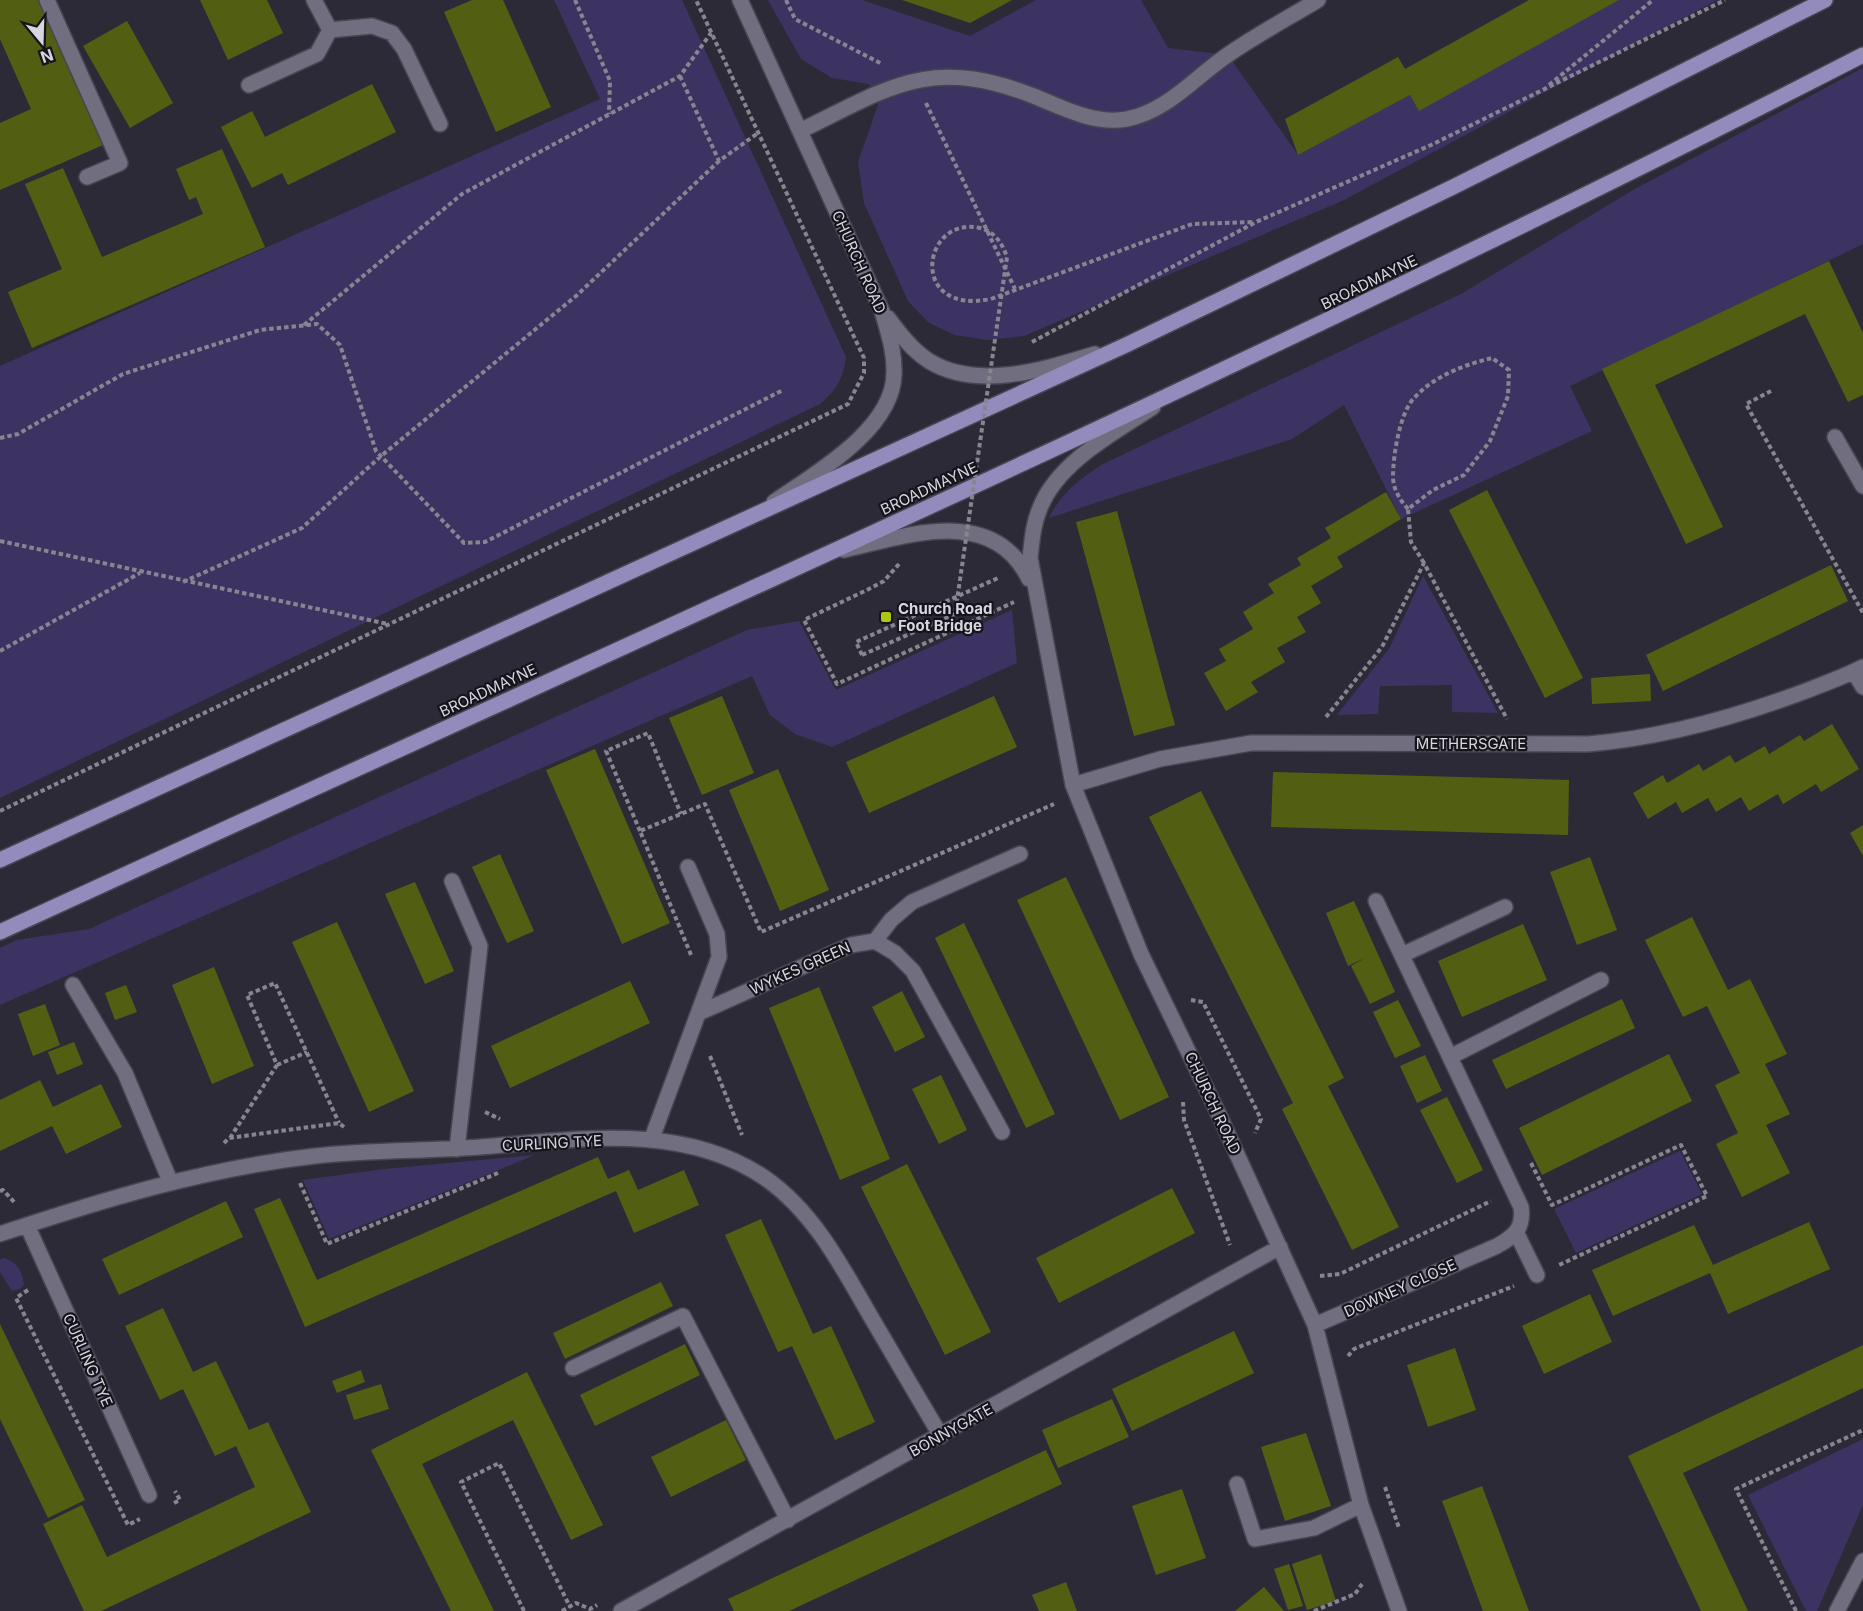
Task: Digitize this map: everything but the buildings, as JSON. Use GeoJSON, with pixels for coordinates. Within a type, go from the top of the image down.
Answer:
{"type":"FeatureCollection","features":[{"type":"Feature","properties":{"kind":"main road"},"geometry":{"type":"LineString","coordinates":[[0,860],[1126,345],[1464,182],[1825,0]]}},
{"type":"Feature","properties":{"kind":"main road","name":"BROADMAYNE"},"geometry":{"type":"LineString","coordinates":[[0,932],[835,552],[1165,399],[1491,243],[1863,55]]}},
{"type":"Feature","properties":{"kind":"street"},"geometry":{"type":"LineString","coordinates":[[48,0],[120,163],[87,177]]}},
{"type":"Feature","properties":{"kind":"street"},"geometry":{"type":"LineString","coordinates":[[314,0],[330,30]]}},
{"type":"Feature","properties":{"kind":"street","name":"CHURCH ROAD"},"geometry":{"type":"LineString","coordinates":[[740,0],[882,311],[892,348],[894,376],[890,394],[880,414],[864,435],[754,515]]}},
{"type":"Feature","properties":{"kind":"street"},"geometry":{"type":"LineString","coordinates":[[801,131],[893,86],[931,76],[972,77],[1028,94],[1088,117],[1128,119],[1166,103],[1228,55],[1318,0]]}},
{"type":"Feature","properties":{"kind":"street"},"geometry":{"type":"LineString","coordinates":[[330,30],[372,26],[392,33],[404,49],[440,124]]}},
{"type":"Feature","properties":{"kind":"street"},"geometry":{"type":"LineString","coordinates":[[249,85],[317,54],[330,30]]}},
{"type":"Feature","properties":{"kind":"street"},"geometry":{"type":"LineString","coordinates":[[882,311],[906,342],[929,361],[947,369],[974,375],[1008,375],[1063,363],[1126,345]]}},
{"type":"Feature","properties":{"kind":"street","name":"CHURCH ROAD"},"geometry":{"type":"LineString","coordinates":[[1165,399],[1074,464],[1049,491],[1034,527],[1030,558],[1036,593],[1073,785],[1141,954],[1315,1325],[1361,1504],[1393,1610]]}},
{"type":"Feature","properties":{"kind":"street"},"geometry":{"type":"LineString","coordinates":[[1835,437],[1863,486]]}},
{"type":"Feature","properties":{"kind":"street","name":"CHURCH ROAD"},"geometry":{"type":"LineString","coordinates":[[835,552],[925,532],[951,530],[976,534],[994,541],[1022,565],[1036,593]]}},
{"type":"Feature","properties":{"kind":"street"},"geometry":{"type":"LineString","coordinates":[[1859,670],[1863,687]]}},
{"type":"Feature","properties":{"kind":"street","name":"METHERSGATE"},"geometry":{"type":"LineString","coordinates":[[1073,785],[1160,759],[1251,743],[1588,744],[1632,741],[1676,732],[1773,703],[1859,670]]}},
{"type":"Feature","properties":{"kind":"street"},"geometry":{"type":"LineString","coordinates":[[1002,1132],[913,971],[895,953],[874,941],[891,920],[912,902],[1020,854]]}},
{"type":"Feature","properties":{"kind":"street"},"geometry":{"type":"LineString","coordinates":[[652,1138],[718,965],[719,945],[688,867]]}},
{"type":"Feature","properties":{"kind":"street"},"geometry":{"type":"LineString","coordinates":[[452,880],[480,946],[457,1149]]}},
{"type":"Feature","properties":{"kind":"street"},"geometry":{"type":"LineString","coordinates":[[1376,901],[1521,1206],[1523,1217],[1517,1234],[1537,1275]]}},
{"type":"Feature","properties":{"kind":"street"},"geometry":{"type":"LineString","coordinates":[[1402,956],[1505,907]]}},
{"type":"Feature","properties":{"kind":"street","name":"WYKES GREEN"},"geometry":{"type":"LineString","coordinates":[[701,1012],[851,945],[874,941]]}},
{"type":"Feature","properties":{"kind":"street"},"geometry":{"type":"LineString","coordinates":[[1450,1057],[1601,980]]}},
{"type":"Feature","properties":{"kind":"street"},"geometry":{"type":"LineString","coordinates":[[73,985],[125,1073],[170,1182]]}},
{"type":"Feature","properties":{"kind":"street","name":"CURLING TYE"},"geometry":{"type":"LineString","coordinates":[[0,1234],[170,1182],[315,1156],[652,1138],[707,1151],[744,1166],[765,1178],[802,1212],[829,1245],[940,1436]]}},
{"type":"Feature","properties":{"kind":"street","name":"CURLING TYE"},"geometry":{"type":"LineString","coordinates":[[27,1225],[149,1495]]}},
{"type":"Feature","properties":{"kind":"street","name":"DOWNEY CLOSE"},"geometry":{"type":"LineString","coordinates":[[1315,1325],[1486,1250],[1517,1234]]}},
{"type":"Feature","properties":{"kind":"street","name":"BONNYGATE"},"geometry":{"type":"LineString","coordinates":[[621,1611],[1280,1247]]}},
{"type":"Feature","properties":{"kind":"street"},"geometry":{"type":"LineString","coordinates":[[573,1368],[684,1316],[788,1520]]}},
{"type":"Feature","properties":{"kind":"street"},"geometry":{"type":"LineString","coordinates":[[1238,1484],[1256,1539],[1314,1528],[1361,1504]]}},
{"type":"Feature","properties":{"kind":"street"},"geometry":{"type":"LineString","coordinates":[[1837,1611],[1863,1562]]}},
{"type":"Feature","properties":{"kind":"path"},"geometry":{"type":"LineString","coordinates":[[575,0],[610,81],[609,115]]}},
{"type":"Feature","properties":{"kind":"path"},"geometry":{"type":"LineString","coordinates":[[0,811],[848,404],[864,373],[864,358],[696,0]]}},
{"type":"Feature","properties":{"kind":"path"},"geometry":{"type":"LineString","coordinates":[[786,0],[795,19],[881,64],[890,62]]}},
{"type":"Feature","properties":{"kind":"path"},"geometry":{"type":"LineString","coordinates":[[1543,90],[1653,0]]}},
{"type":"Feature","properties":{"kind":"path"},"geometry":{"type":"LineString","coordinates":[[1026,345],[1256,222],[1411,154],[1725,0]]}},
{"type":"Feature","properties":{"kind":"path"},"geometry":{"type":"LineString","coordinates":[[304,326],[462,194],[680,76],[711,33]]}},
{"type":"Feature","properties":{"kind":"path"},"geometry":{"type":"LineString","coordinates":[[680,76],[718,161]]}},
{"type":"Feature","properties":{"kind":"path"},"geometry":{"type":"LineString","coordinates":[[924,99],[1015,289]]}},
{"type":"Feature","properties":{"kind":"path"},"geometry":{"type":"LineString","coordinates":[[183,582],[302,528],[381,456],[576,296],[718,161],[758,133]]}},
{"type":"Feature","properties":{"kind":"path"},"geometry":{"type":"LineString","coordinates":[[1005,574],[856,642],[862,655],[955,614],[1007,257],[996,237],[985,229],[972,226],[959,228],[939,243],[933,255],[932,268],[935,280],[943,291],[953,298],[966,302],[992,299],[1015,289],[1192,224],[1256,222]]}},
{"type":"Feature","properties":{"kind":"path"},"geometry":{"type":"LineString","coordinates":[[0,438],[18,434],[123,375],[260,330],[317,324],[340,345],[376,451],[464,543],[485,542],[783,390]]}},
{"type":"Feature","properties":{"kind":"path"},"geometry":{"type":"LineString","coordinates":[[986,356],[996,354]]}},
{"type":"Feature","properties":{"kind":"path"},"geometry":{"type":"LineString","coordinates":[[1408,509],[1433,490],[1464,475],[1490,441],[1508,396],[1509,370],[1492,358],[1458,367],[1413,398],[1398,434],[1393,478],[1398,498],[1408,509],[1411,542],[1424,562],[1510,724],[1498,724]]}},
{"type":"Feature","properties":{"kind":"path"},"geometry":{"type":"LineString","coordinates":[[864,373],[894,376]]}},
{"type":"Feature","properties":{"kind":"path"},"geometry":{"type":"LineString","coordinates":[[1771,391],[1746,404],[1863,613]]}},
{"type":"Feature","properties":{"kind":"path"},"geometry":{"type":"LineString","coordinates":[[0,541],[183,582],[389,624]]}},
{"type":"Feature","properties":{"kind":"path"},"geometry":{"type":"LineString","coordinates":[[954,544],[977,549]]}},
{"type":"Feature","properties":{"kind":"path"},"geometry":{"type":"LineString","coordinates":[[906,560],[871,588],[804,620],[837,684],[1016,601]]}},
{"type":"Feature","properties":{"kind":"path"},"geometry":{"type":"LineString","coordinates":[[1332,723],[1320,723],[1382,647],[1424,562]]}},
{"type":"Feature","properties":{"kind":"path"},"geometry":{"type":"LineString","coordinates":[[0,651],[141,573]]}},
{"type":"Feature","properties":{"kind":"path"},"geometry":{"type":"LineString","coordinates":[[1014,594],[1017,610]]}},
{"type":"Feature","properties":{"kind":"path"},"geometry":{"type":"LineString","coordinates":[[681,814],[648,733],[606,751],[693,960]]}},
{"type":"Feature","properties":{"kind":"path"},"geometry":{"type":"LineString","coordinates":[[640,831],[705,804],[761,932],[1060,801]]}},
{"type":"Feature","properties":{"kind":"path"},"geometry":{"type":"LineString","coordinates":[[277,1065],[247,995],[275,983],[339,1123]]}},
{"type":"Feature","properties":{"kind":"path"},"geometry":{"type":"LineString","coordinates":[[229,1138],[277,1065],[307,1052]]}},
{"type":"Feature","properties":{"kind":"path"},"geometry":{"type":"LineString","coordinates":[[709,1053],[745,1142],[737,1137]]}},
{"type":"Feature","properties":{"kind":"path"},"geometry":{"type":"LineString","coordinates":[[1183,1098],[1184,1120],[1231,1246]]}},
{"type":"Feature","properties":{"kind":"path"},"geometry":{"type":"LineString","coordinates":[[1348,1362],[1354,1349],[1506,1290],[1707,1196],[1681,1145],[1552,1205],[1526,1152]]}},
{"type":"Feature","properties":{"kind":"path"},"geometry":{"type":"LineString","coordinates":[[297,1176],[327,1244],[501,1172]]}},
{"type":"Feature","properties":{"kind":"path"},"geometry":{"type":"LineString","coordinates":[[30,1280],[30,1289],[16,1298],[128,1524],[149,1515]]}},
{"type":"Feature","properties":{"kind":"path"},"geometry":{"type":"LineString","coordinates":[[1796,1611],[1736,1490],[1863,1430]]}},
{"type":"Feature","properties":{"kind":"path"},"geometry":{"type":"LineString","coordinates":[[524,1611],[461,1482],[499,1463],[570,1607]]}},
{"type":"Feature","properties":{"kind":"path"},"geometry":{"type":"LineString","coordinates":[[1385,1486],[1403,1538]]}},
{"type":"Feature","properties":{"kind":"path"},"geometry":{"type":"LineString","coordinates":[[169,1505],[180,1500],[174,1490]]}},
{"type":"Feature","properties":{"kind":"path"},"geometry":{"type":"LineString","coordinates":[[1314,1611],[1355,1594],[1365,1574]]}},
{"type":"Feature","properties":{"kind":"shaded area"},"geometry":{"type":"Polygon","coordinates":[[[554,0],[682,0],[846,357],[835,389],[820,404],[0,798],[0,366],[600,99],[554,0]]]}},
{"type":"Feature","properties":{"kind":"shaded area"},"geometry":{"type":"Polygon","coordinates":[[[768,0],[862,0],[970,36],[1036,0],[1141,0],[1168,48],[1228,55],[1298,155],[1410,95],[1419,110],[1619,0],[1717,0],[1342,201],[1024,336],[987,340],[955,335],[929,323],[908,301],[864,203],[858,162],[878,105],[869,84],[832,78],[801,59],[768,0]]]}},
{"type":"Feature","properties":{"kind":"shaded area"},"geometry":{"type":"Polygon","coordinates":[[[1863,68],[1863,244],[1570,386],[1592,431],[1401,519],[1344,405],[1292,439],[1049,518],[1059,501],[1071,488],[1101,465],[1461,294],[1633,190],[1863,68]]]}},
{"type":"Feature","properties":{"kind":"shaded area"},"geometry":{"type":"Polygon","coordinates":[[[1423,576],[1498,713],[1452,712],[1452,685],[1380,686],[1378,714],[1337,715],[1389,649],[1423,576]]]}},
{"type":"Feature","properties":{"kind":"shaded area"},"geometry":{"type":"Polygon","coordinates":[[[1012,610],[1017,663],[832,747],[795,734],[770,715],[752,676],[0,1005],[0,948],[17,940],[89,929],[747,630],[799,621],[836,690],[1012,610]]]}},
{"type":"Feature","properties":{"kind":"shaded area"},"geometry":{"type":"Polygon","coordinates":[[[1680,1151],[1702,1194],[1576,1253],[1554,1209],[1680,1151]]]}},
{"type":"Feature","properties":{"kind":"shaded area"},"geometry":{"type":"Polygon","coordinates":[[[535,1155],[329,1239],[303,1180],[384,1169],[535,1155]]]}},
{"type":"Feature","properties":{"kind":"shaded area"},"geometry":{"type":"Polygon","coordinates":[[[4,1258],[13,1262],[20,1272],[24,1285],[20,1289],[12,1291],[0,1272],[0,1259],[4,1258]]]}},
{"type":"Feature","properties":{"kind":"shaded area"},"geometry":{"type":"Polygon","coordinates":[[[1863,1439],[1863,1505],[1817,1611],[1806,1611],[1748,1495],[1863,1439]]]}},
{"type":"Feature","properties":{"kind":"place","name":"Church Road Foot Bridge"},"geometry":{"type":"Point","coordinates":[886,617]}}]}
